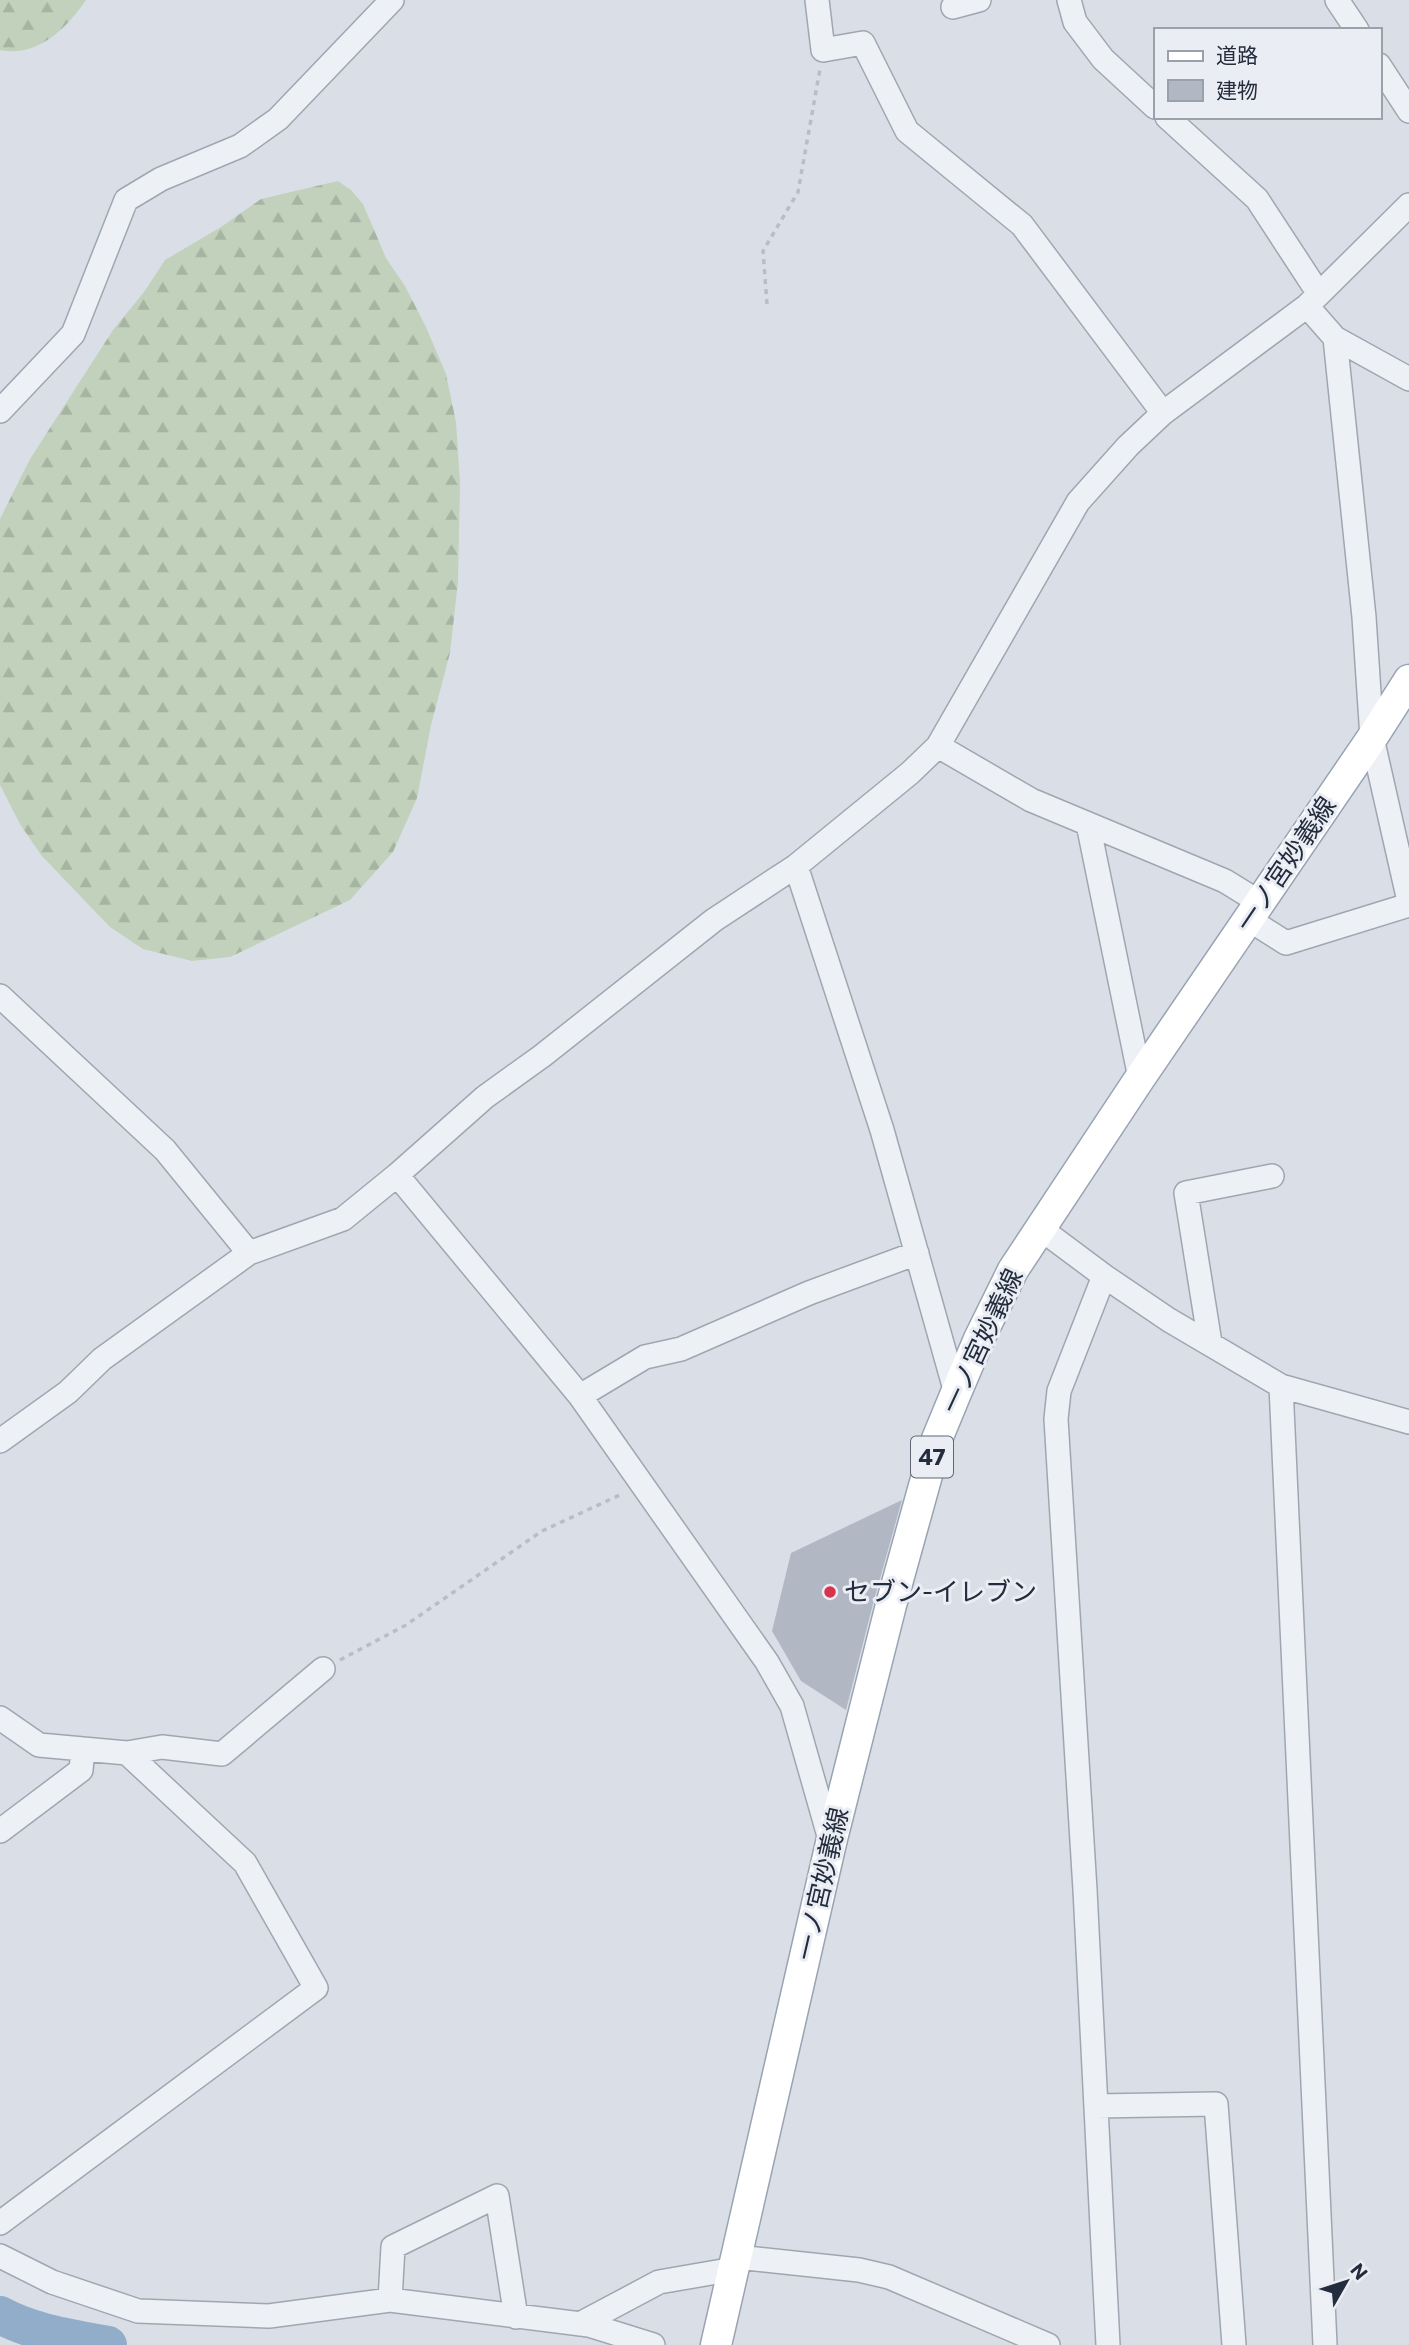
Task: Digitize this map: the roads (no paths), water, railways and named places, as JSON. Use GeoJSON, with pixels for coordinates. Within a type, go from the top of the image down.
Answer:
{"type":"FeatureCollection","features":[{"type":"Feature","properties":{"kind":"main road","name":"一ノ宮妙義線"},"geometry":{"type":"LineString","coordinates":[[716,2345],[831,1843],[891,1605],[937,1439],[956,1393],[1013,1270],[1409,680]]}},
{"type":"Feature","properties":{"kind":"street"},"geometry":{"type":"LineString","coordinates":[[0,411],[73,334],[126,200],[162,180],[240,146],[278,119],[392,0]]}},
{"type":"Feature","properties":{"kind":"street"},"geometry":{"type":"LineString","coordinates":[[817,0],[823,50],[863,43],[907,131],[1022,225],[1163,413]]}},
{"type":"Feature","properties":{"kind":"street"},"geometry":{"type":"LineString","coordinates":[[953,7],[979,0]]}},
{"type":"Feature","properties":{"kind":"street"},"geometry":{"type":"LineString","coordinates":[[1069,0],[1075,22],[1103,59],[1154,106]]}},
{"type":"Feature","properties":{"kind":"street"},"geometry":{"type":"LineString","coordinates":[[1338,0],[1356,28]]}},
{"type":"Feature","properties":{"kind":"street"},"geometry":{"type":"LineString","coordinates":[[1381,68],[1409,111]]}},
{"type":"Feature","properties":{"kind":"street"},"geometry":{"type":"LineString","coordinates":[[938,746],[1031,800],[1225,881],[1286,943],[1408,892],[1372,738],[1364,617],[1335,338],[1257,199],[1169,119]]}},
{"type":"Feature","properties":{"kind":"street"},"geometry":{"type":"LineString","coordinates":[[4,1430],[68,1392],[102,1359],[249,1253],[343,1219],[485,1097],[542,1056],[714,920],[796,866],[910,774],[938,746],[1078,502],[1128,446],[1163,413],[1313,300],[1409,205]]}},
{"type":"Feature","properties":{"kind":"street"},"geometry":{"type":"LineString","coordinates":[[1335,338],[1409,379]]}},
{"type":"Feature","properties":{"kind":"street"},"geometry":{"type":"LineString","coordinates":[[1088,824],[1140,1078]]}},
{"type":"Feature","properties":{"kind":"street"},"geometry":{"type":"LineString","coordinates":[[796,866],[883,1130],[956,1393]]}},
{"type":"Feature","properties":{"kind":"street"},"geometry":{"type":"LineString","coordinates":[[0,996],[165,1150],[249,1253]]}},
{"type":"Feature","properties":{"kind":"street"},"geometry":{"type":"LineString","coordinates":[[397,1175],[580,1396],[767,1662],[792,1706],[831,1843]]}},
{"type":"Feature","properties":{"kind":"street"},"geometry":{"type":"LineString","coordinates":[[1210,1343],[1186,1193],[1272,1175]]}},
{"type":"Feature","properties":{"kind":"street"},"geometry":{"type":"LineString","coordinates":[[1041,1229],[1169,1320],[1282,1386],[1409,1422]]}},
{"type":"Feature","properties":{"kind":"street"},"geometry":{"type":"LineString","coordinates":[[580,1396],[645,1357],[681,1349],[809,1293],[917,1253]]}},
{"type":"Feature","properties":{"kind":"street"},"geometry":{"type":"LineString","coordinates":[[1104,1276],[1059,1391],[1056,1419],[1085,1890],[1108,2345]]}},
{"type":"Feature","properties":{"kind":"street"},"geometry":{"type":"LineString","coordinates":[[1282,1386],[1325,2345]]}},
{"type":"Feature","properties":{"kind":"street"},"geometry":{"type":"LineString","coordinates":[[0,1718],[39,1745],[127,1753],[162,1747],[222,1754],[323,1669]]}},
{"type":"Feature","properties":{"kind":"street"},"geometry":{"type":"LineString","coordinates":[[0,1830],[81,1770],[83,1749]]}},
{"type":"Feature","properties":{"kind":"street"},"geometry":{"type":"LineString","coordinates":[[0,2223],[316,1988],[246,1863],[127,1753]]}},
{"type":"Feature","properties":{"kind":"street"},"geometry":{"type":"LineString","coordinates":[[1096,2106],[1216,2104],[1234,2345]]}},
{"type":"Feature","properties":{"kind":"street"},"geometry":{"type":"LineString","coordinates":[[390,2300],[393,2246],[497,2196],[516,2317]]}},
{"type":"Feature","properties":{"kind":"street"},"geometry":{"type":"LineString","coordinates":[[0,2256],[52,2282],[138,2311],[269,2316],[390,2300],[580,2324],[653,2345]]}},
{"type":"Feature","properties":{"kind":"street"},"geometry":{"type":"LineString","coordinates":[[580,2324],[659,2282],[735,2263],[859,2270],[889,2277],[1048,2345]]}},
{"type":"Feature","properties":{"kind":"waterway"},"geometry":{"type":"LineString","coordinates":[[0,2315],[39,2331],[108,2345]]}},
{"type":"Feature","properties":{"kind":"place","name":"セブン-イレブン"},"geometry":{"type":"Point","coordinates":[830,1592]}}]}
